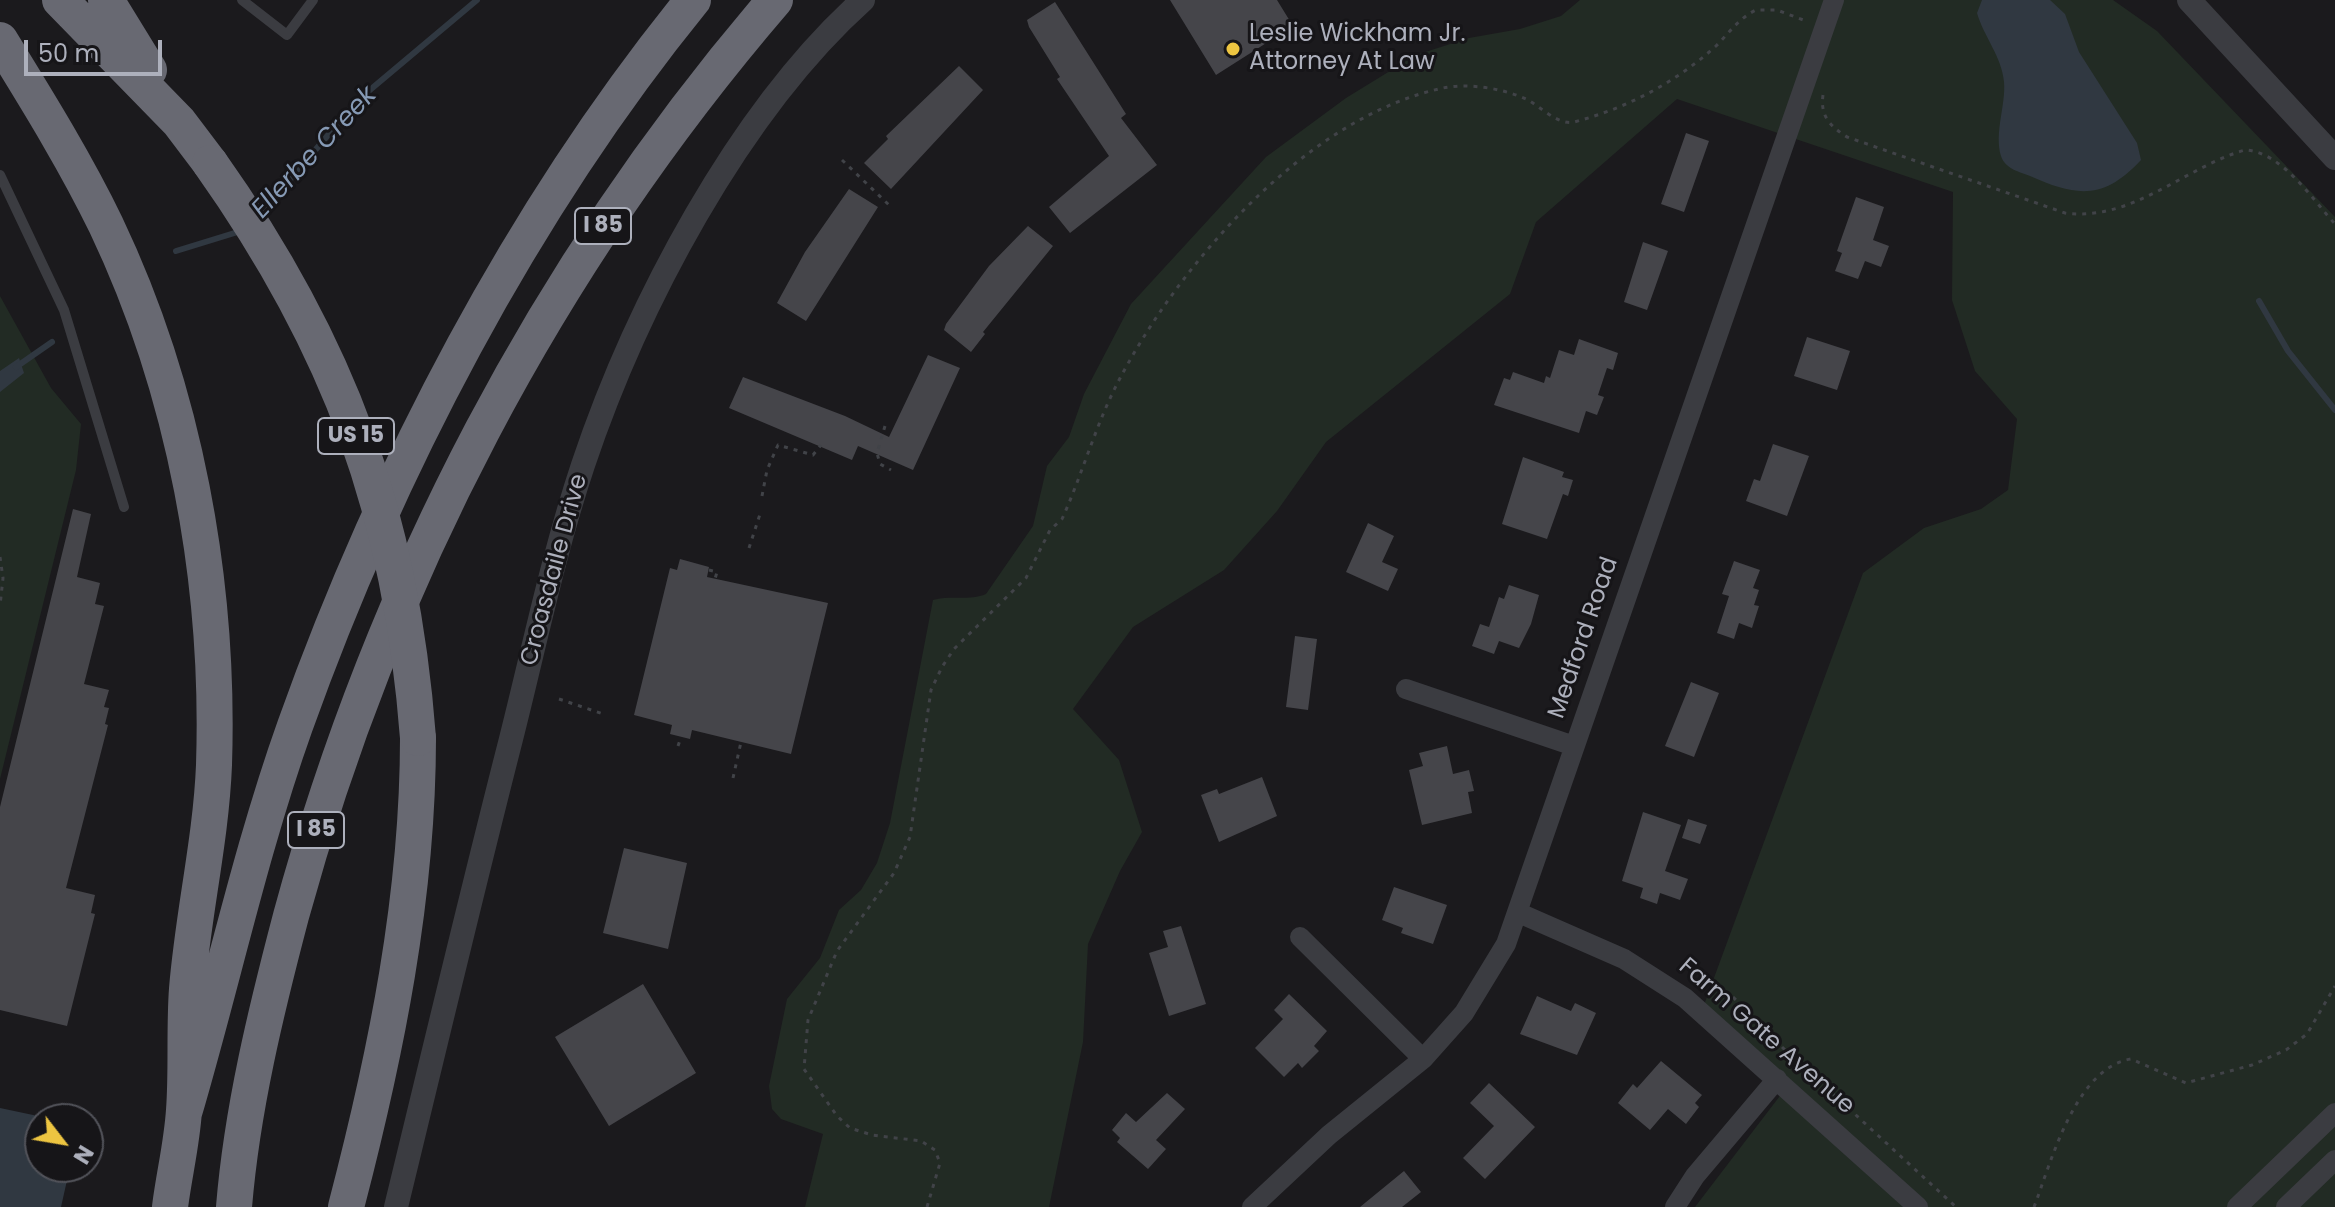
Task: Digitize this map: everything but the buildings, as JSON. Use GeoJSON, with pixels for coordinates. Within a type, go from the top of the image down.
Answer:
{"type":"FeatureCollection","features":[{"type":"Feature","properties":{"kind":"highway","name":"US 15"},"geometry":{"type":"LineString","coordinates":[[60,0],[179,122],[284,273],[341,392],[384,519],[401,589],[412,660],[418,738],[415,837],[401,953],[346,1207]]}},
{"type":"Feature","properties":{"kind":"highway"},"geometry":{"type":"LineString","coordinates":[[106,0],[179,122]]}},
{"type":"Feature","properties":{"kind":"highway","name":"I 85"},"geometry":{"type":"LineString","coordinates":[[170,1207],[184,1113],[259,842],[295,727],[338,617],[406,465],[502,281],[618,100],[693,0]]}},
{"type":"Feature","properties":{"kind":"highway","name":"I 85"},"geometry":{"type":"LineString","coordinates":[[234,1207],[257,1058],[306,862],[362,695],[424,546],[501,393],[586,250],[690,104],[775,0]]}},
{"type":"Feature","properties":{"kind":"highway"},"geometry":{"type":"LineString","coordinates":[[0,40],[63,144],[107,228],[160,364],[191,493],[210,614],[214,765],[206,865],[187,987],[184,1113]]}},
{"type":"Feature","properties":{"kind":"highway"},"geometry":{"type":"LineString","coordinates":[[0,76],[17,98],[63,144]]}},
{"type":"Feature","properties":{"kind":"street","name":"Croasdaile Drive"},"geometry":{"type":"LineString","coordinates":[[396,1207],[557,554],[600,417],[655,295],[710,195],[797,70],[863,0]]}},
{"type":"Feature","properties":{"kind":"street","name":"Medford Road"},"geometry":{"type":"LineString","coordinates":[[1252,1207],[1329,1135],[1423,1059],[1486,982],[1519,913],[1574,746],[1834,0]]}},
{"type":"Feature","properties":{"kind":"street"},"geometry":{"type":"LineString","coordinates":[[2189,0],[2335,158]]}},
{"type":"Feature","properties":{"kind":"street"},"geometry":{"type":"LineString","coordinates":[[1406,689],[1574,746]]}},
{"type":"Feature","properties":{"kind":"street","name":"Farm Gate Avenue"},"geometry":{"type":"LineString","coordinates":[[1519,913],[1660,979],[1777,1079],[1918,1207]]}},
{"type":"Feature","properties":{"kind":"street"},"geometry":{"type":"LineString","coordinates":[[1300,937],[1423,1059]]}},
{"type":"Feature","properties":{"kind":"street"},"geometry":{"type":"LineString","coordinates":[[1675,1207],[1695,1176],[1777,1079]]}},
{"type":"Feature","properties":{"kind":"street"},"geometry":{"type":"LineString","coordinates":[[2237,1207],[2335,1113]]}},
{"type":"Feature","properties":{"kind":"street"},"geometry":{"type":"LineString","coordinates":[[2286,1207],[2335,1160]]}},
{"type":"Feature","properties":{"kind":"lane"},"geometry":{"type":"LineString","coordinates":[[242,0],[287,35],[313,0]]}},
{"type":"Feature","properties":{"kind":"lane"},"geometry":{"type":"LineString","coordinates":[[0,175],[64,310],[124,507]]}},
{"type":"Feature","properties":{"kind":"path"},"geometry":{"type":"LineString","coordinates":[[927,1207],[940,1163],[935,1150],[921,1141],[872,1135],[850,1128],[837,1116],[804,1069],[808,1020],[837,951],[894,873],[910,837],[931,690],[942,667],[954,649],[1026,578],[1050,530],[1062,519],[1128,363],[1187,276],[1236,215],[1288,168],[1393,103],[1444,88],[1485,88],[1529,100],[1554,116],[1573,122],[1639,99],[1668,84],[1756,10],[1777,10],[1823,27]]}},
{"type":"Feature","properties":{"kind":"path"},"geometry":{"type":"LineString","coordinates":[[1824,87],[1822,112],[1828,122],[1847,137],[1894,156],[2065,213],[2093,214],[2110,210],[2245,150],[2258,152],[2278,164],[2335,224]]}},
{"type":"Feature","properties":{"kind":"path"},"geometry":{"type":"LineString","coordinates":[[842,160],[889,205]]}},
{"type":"Feature","properties":{"kind":"path"},"geometry":{"type":"LineString","coordinates":[[885,426],[877,453],[880,464],[891,470]]}},
{"type":"Feature","properties":{"kind":"path"},"geometry":{"type":"LineString","coordinates":[[762,496],[767,470],[778,445],[810,455],[817,453],[821,445]]}},
{"type":"Feature","properties":{"kind":"path"},"geometry":{"type":"LineString","coordinates":[[749,548],[761,511]]}},
{"type":"Feature","properties":{"kind":"path"},"geometry":{"type":"LineString","coordinates":[[0,557],[3,578],[0,606]]}},
{"type":"Feature","properties":{"kind":"path"},"geometry":{"type":"LineString","coordinates":[[709,570],[717,572],[715,579]]}},
{"type":"Feature","properties":{"kind":"path"},"geometry":{"type":"LineString","coordinates":[[559,699],[606,715]]}},
{"type":"Feature","properties":{"kind":"path"},"geometry":{"type":"LineString","coordinates":[[678,746],[681,737]]}},
{"type":"Feature","properties":{"kind":"path"},"geometry":{"type":"LineString","coordinates":[[733,778],[741,742]]}},
{"type":"Feature","properties":{"kind":"path"},"geometry":{"type":"LineString","coordinates":[[2034,1207],[2067,1118],[2113,1066],[2131,1059],[2186,1083],[2252,1065],[2286,1050],[2307,1034],[2335,986]]}},
{"type":"Feature","properties":{"kind":"path"},"geometry":{"type":"LineString","coordinates":[[1733,997],[1956,1207]]}},
{"type":"Feature","properties":{"kind":"shaded area"},"geometry":{"type":"Polygon","coordinates":[[[1580,0],[2113,0],[2157,31],[2335,217],[2335,1207],[1695,1207],[1789,1084],[1704,1005],[1863,573],[1924,528],[1981,509],[2008,490],[2017,419],[1975,371],[1952,300],[1953,192],[1677,99],[1536,222],[1510,294],[1326,442],[1277,511],[1224,570],[1133,627],[1073,709],[1119,760],[1142,832],[1120,871],[1088,944],[1083,1042],[1049,1207],[805,1207],[823,1134],[781,1119],[772,1109],[769,1086],[787,999],[820,958],[839,910],[861,890],[877,863],[890,823],[933,600],[986,594],[1033,526],[1047,466],[1069,437],[1084,394],[1131,304],[1266,157],[1346,98],[1416,55],[1469,38],[1520,29],[1561,16],[1580,0]]]}},
{"type":"Feature","properties":{"kind":"shaded area"},"geometry":{"type":"Polygon","coordinates":[[[1982,0],[2050,0],[2065,14],[2079,52],[2137,143],[2141,160],[2128,173],[2102,188],[2076,191],[2047,183],[2006,164],[1999,147],[2003,73],[1977,13],[1982,0]]]}},
{"type":"Feature","properties":{"kind":"shaded area"},"geometry":{"type":"Polygon","coordinates":[[[0,296],[51,388],[81,424],[76,470],[0,779],[0,296]]]}},
{"type":"Feature","properties":{"kind":"shaded area"},"geometry":{"type":"Polygon","coordinates":[[[19,358],[24,373],[0,392],[0,371],[19,358]]]}},
{"type":"Feature","properties":{"kind":"shaded area"},"geometry":{"type":"Polygon","coordinates":[[[0,1108],[24,1113],[24,1183],[66,1183],[61,1207],[0,1207],[0,1108]]]}},
{"type":"Feature","properties":{"kind":"waterway","name":"Ellerbe Creek"},"geometry":{"type":"LineString","coordinates":[[259,216],[358,100],[477,0]]}},
{"type":"Feature","properties":{"kind":"waterway","name":"Ellerbe Creek"},"geometry":{"type":"LineString","coordinates":[[176,251],[241,231]]}},
{"type":"Feature","properties":{"kind":"waterway"},"geometry":{"type":"LineString","coordinates":[[2259,301],[2288,351],[2335,410]]}},
{"type":"Feature","properties":{"kind":"waterway","name":"Ellerbe Creek"},"geometry":{"type":"LineString","coordinates":[[16,367],[52,342]]}},
{"type":"Feature","properties":{"kind":"place","name":"Leslie Wickham Jr. Attorney At Law"},"geometry":{"type":"Point","coordinates":[1233,49]}}]}
